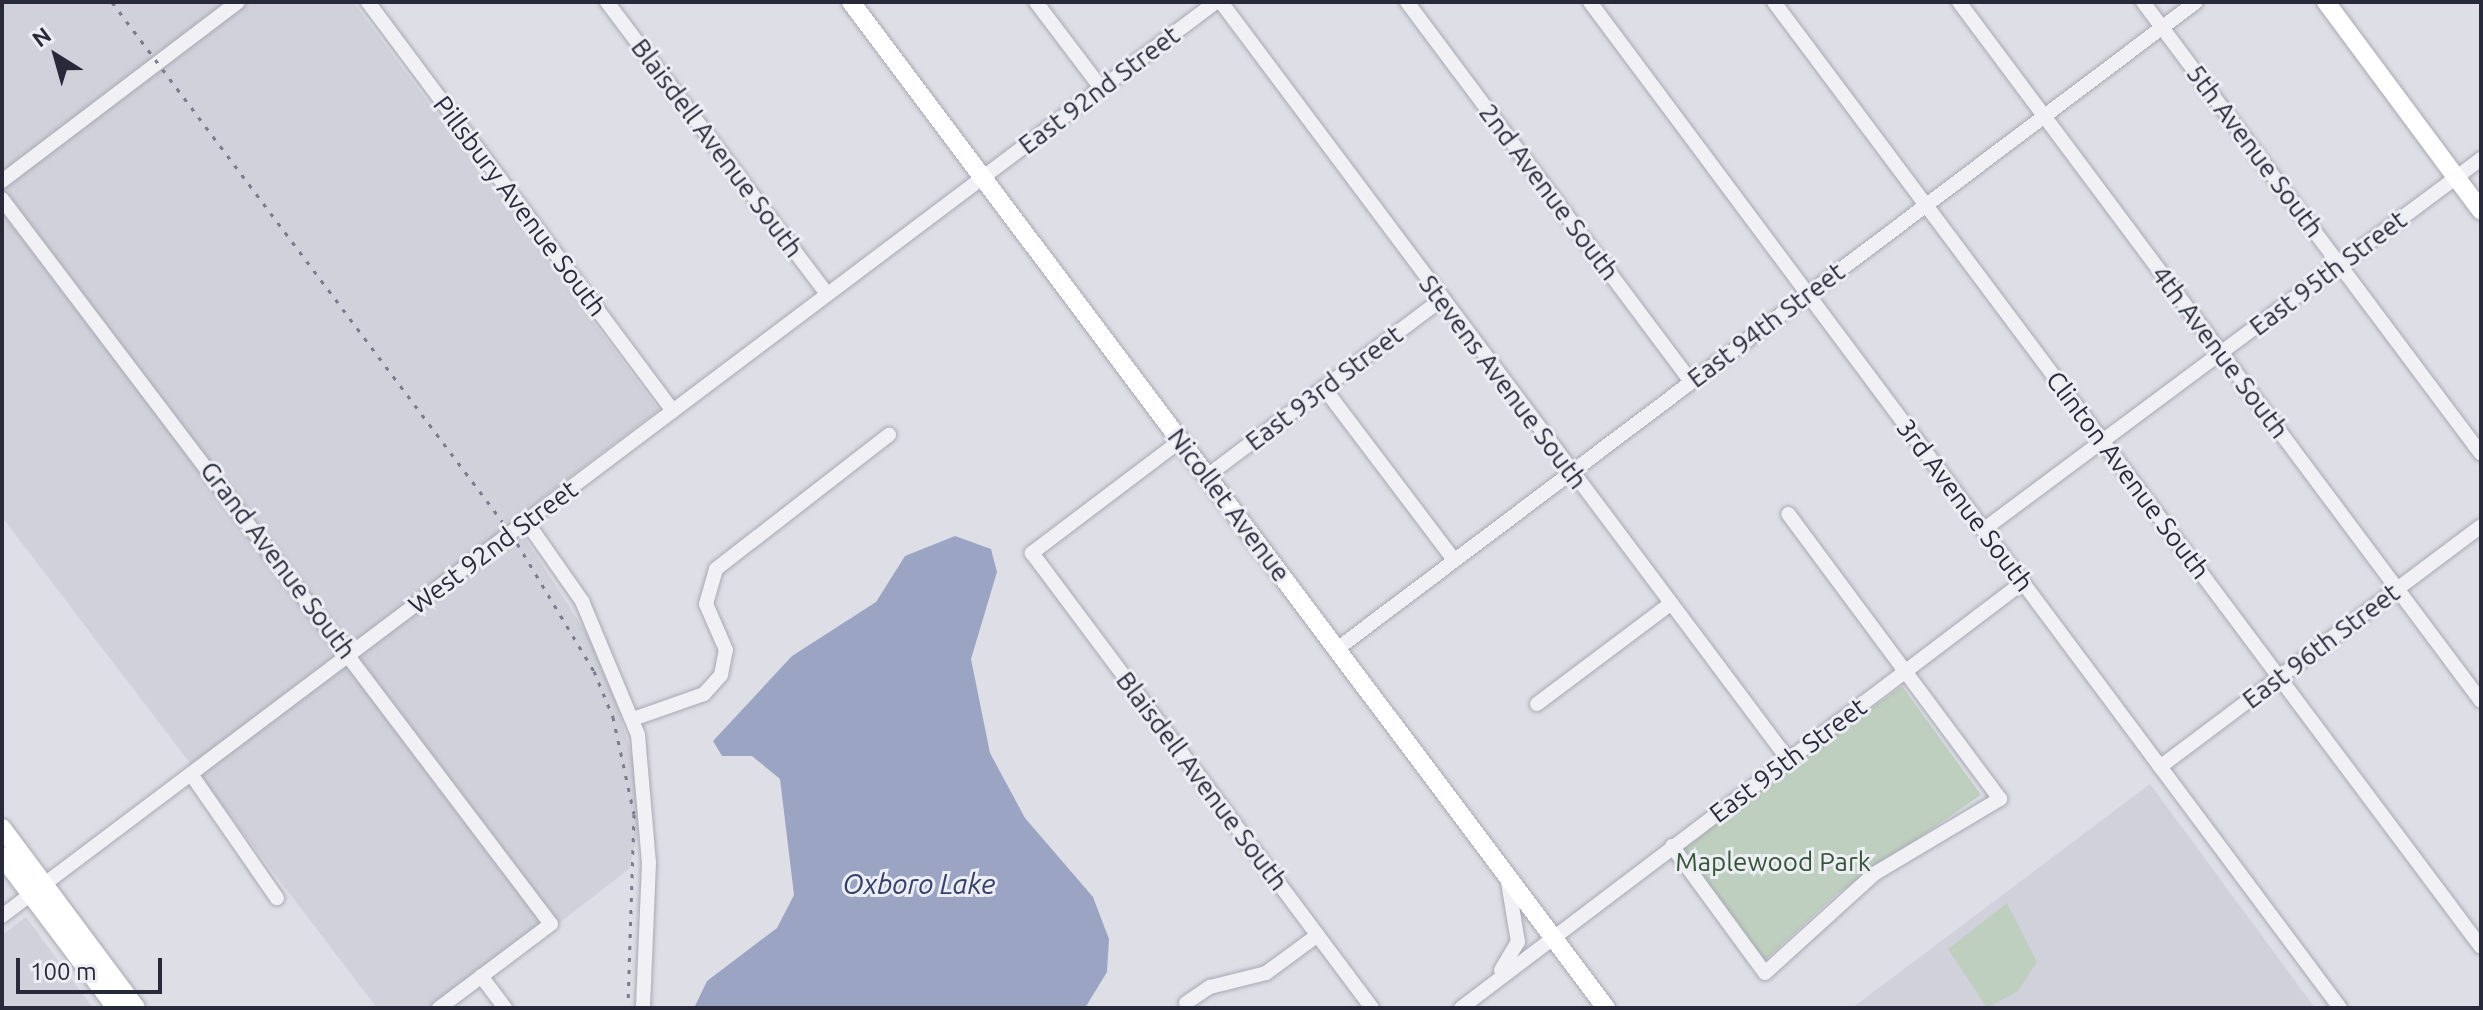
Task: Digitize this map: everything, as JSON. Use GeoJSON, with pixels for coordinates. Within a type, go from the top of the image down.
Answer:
{"type":"FeatureCollection","features":[{"type":"Feature","properties":{"kind":"main road","name":"Nicollet Avenue"},"geometry":{"type":"LineString","coordinates":[[851,2],[1606,1008]]}},
{"type":"Feature","properties":{"kind":"main road"},"geometry":{"type":"LineString","coordinates":[[2326,2],[2481,211]]}},
{"type":"Feature","properties":{"kind":"main road"},"geometry":{"type":"LineString","coordinates":[[2,828],[37,890],[116,1008]]}},
{"type":"Feature","properties":{"kind":"main road"},"geometry":{"type":"LineString","coordinates":[[2,856],[37,890],[136,1008]]}},
{"type":"Feature","properties":{"kind":"street"},"geometry":{"type":"LineString","coordinates":[[2,181],[238,2]]}},
{"type":"Feature","properties":{"kind":"street","name":"Pillsbury Avenue South"},"geometry":{"type":"LineString","coordinates":[[368,2],[673,411]]}},
{"type":"Feature","properties":{"kind":"street","name":"Blaisdell Avenue South"},"geometry":{"type":"LineString","coordinates":[[607,2],[827,294]]}},
{"type":"Feature","properties":{"kind":"street"},"geometry":{"type":"LineString","coordinates":[[1036,2],[1101,88]]}},
{"type":"Feature","properties":{"kind":"street","name":"East 92nd Street"},"geometry":{"type":"LineString","coordinates":[[983,177],[1218,2]]}},
{"type":"Feature","properties":{"kind":"street","name":"Stevens Avenue South"},"geometry":{"type":"LineString","coordinates":[[1218,2],[1788,759]]}},
{"type":"Feature","properties":{"kind":"street","name":"2nd Avenue South"},"geometry":{"type":"LineString","coordinates":[[1407,2],[1691,382]]}},
{"type":"Feature","properties":{"kind":"street","name":"3rd Avenue South"},"geometry":{"type":"LineString","coordinates":[[1590,2],[2340,1008]]}},
{"type":"Feature","properties":{"kind":"street","name":"Clinton Avenue South"},"geometry":{"type":"LineString","coordinates":[[1774,2],[2481,947]]}},
{"type":"Feature","properties":{"kind":"street","name":"4th Avenue South"},"geometry":{"type":"LineString","coordinates":[[1959,2],[2481,701]]}},
{"type":"Feature","properties":{"kind":"street","name":"5th Avenue South"},"geometry":{"type":"LineString","coordinates":[[2143,2],[2481,454]]}},
{"type":"Feature","properties":{"kind":"street","name":"East 94th Street"},"geometry":{"type":"LineString","coordinates":[[1337,649],[2196,2]]}},
{"type":"Feature","properties":{"kind":"street","name":"East 95th Street"},"geometry":{"type":"LineString","coordinates":[[1983,530],[2481,159]]}},
{"type":"Feature","properties":{"kind":"street","name":"West 92nd Street"},"geometry":{"type":"LineString","coordinates":[[2,916],[983,177]]}},
{"type":"Feature","properties":{"kind":"street","name":"Grand Avenue South"},"geometry":{"type":"LineString","coordinates":[[2,199],[551,924],[481,976]]}},
{"type":"Feature","properties":{"kind":"street","name":"East 93rd Street"},"geometry":{"type":"LineString","coordinates":[[1207,476],[1442,299]]}},
{"type":"Feature","properties":{"kind":"street"},"geometry":{"type":"LineString","coordinates":[[1324,388],[1454,560]]}},
{"type":"Feature","properties":{"kind":"street"},"geometry":{"type":"LineString","coordinates":[[633,719],[704,694],[721,675],[726,650],[706,604],[716,569],[889,435]]}},
{"type":"Feature","properties":{"kind":"street","name":"Blaisdell Avenue South"},"geometry":{"type":"LineString","coordinates":[[1180,441],[1032,553],[1372,1008]]}},
{"type":"Feature","properties":{"kind":"street"},"geometry":{"type":"LineString","coordinates":[[1672,846],[1765,973],[1874,874],[2000,799],[1788,514]]}},
{"type":"Feature","properties":{"kind":"street"},"geometry":{"type":"LineString","coordinates":[[526,521],[582,601],[633,719],[649,863],[643,1008]]}},
{"type":"Feature","properties":{"kind":"street","name":"East 96th Street"},"geometry":{"type":"LineString","coordinates":[[2160,767],[2481,526]]}},
{"type":"Feature","properties":{"kind":"street","name":"East 95th Street"},"geometry":{"type":"LineString","coordinates":[[1461,1008],[1552,936],[2022,583]]}},
{"type":"Feature","properties":{"kind":"street"},"geometry":{"type":"LineString","coordinates":[[1537,704],[1670,604]]}},
{"type":"Feature","properties":{"kind":"street"},"geometry":{"type":"LineString","coordinates":[[191,774],[277,898]]}},
{"type":"Feature","properties":{"kind":"street"},"geometry":{"type":"LineString","coordinates":[[1489,986],[1518,942],[1506,874]]}},
{"type":"Feature","properties":{"kind":"street"},"geometry":{"type":"LineString","coordinates":[[1186,1003],[1210,987],[1266,973],[1318,935]]}},
{"type":"Feature","properties":{"kind":"street"},"geometry":{"type":"LineString","coordinates":[[439,1008],[481,976],[505,1008]]}},
{"type":"Feature","properties":{"kind":"shaded area"},"geometry":{"type":"Polygon","coordinates":[[[2,2],[353,2],[659,410],[513,520],[590,639],[618,708],[637,774],[639,825],[630,868],[450,1008],[377,1008],[2,517],[2,2]]]}},
{"type":"Feature","properties":{"kind":"shaded area"},"geometry":{"type":"Polygon","coordinates":[[[2150,784],[2315,1008],[1852,1008],[2150,784]]]}},
{"type":"Feature","properties":{"kind":"shaded area"},"geometry":{"type":"Polygon","coordinates":[[[26,917],[93,1008],[2,1008],[2,935],[26,917]]]}},
{"type":"Feature","properties":{"kind":"green space","name":"Maplewood Park"},"geometry":{"type":"Polygon","coordinates":[[[1902,686],[1981,795],[1837,894],[1764,961],[1681,849],[1902,686]]]}},
{"type":"Feature","properties":{"kind":"green space"},"geometry":{"type":"Polygon","coordinates":[[[2007,903],[2037,962],[2018,991],[1987,1008],[1948,949],[2007,903]]]}},
{"type":"Feature","properties":{"kind":"water","name":"Oxboro Lake"},"geometry":{"type":"Polygon","coordinates":[[[955,536],[991,549],[997,572],[971,659],[990,753],[1025,818],[1093,897],[1109,939],[1107,972],[1085,1008],[694,1008],[707,981],[777,928],[794,895],[780,779],[752,756],[722,756],[713,741],[792,656],[876,602],[905,556],[955,536]]]}},
{"type":"Feature","properties":{"kind":"railway"},"geometry":{"type":"LineString","coordinates":[[112,2],[511,533],[594,671],[613,717],[634,814],[628,1008]]}}]}
